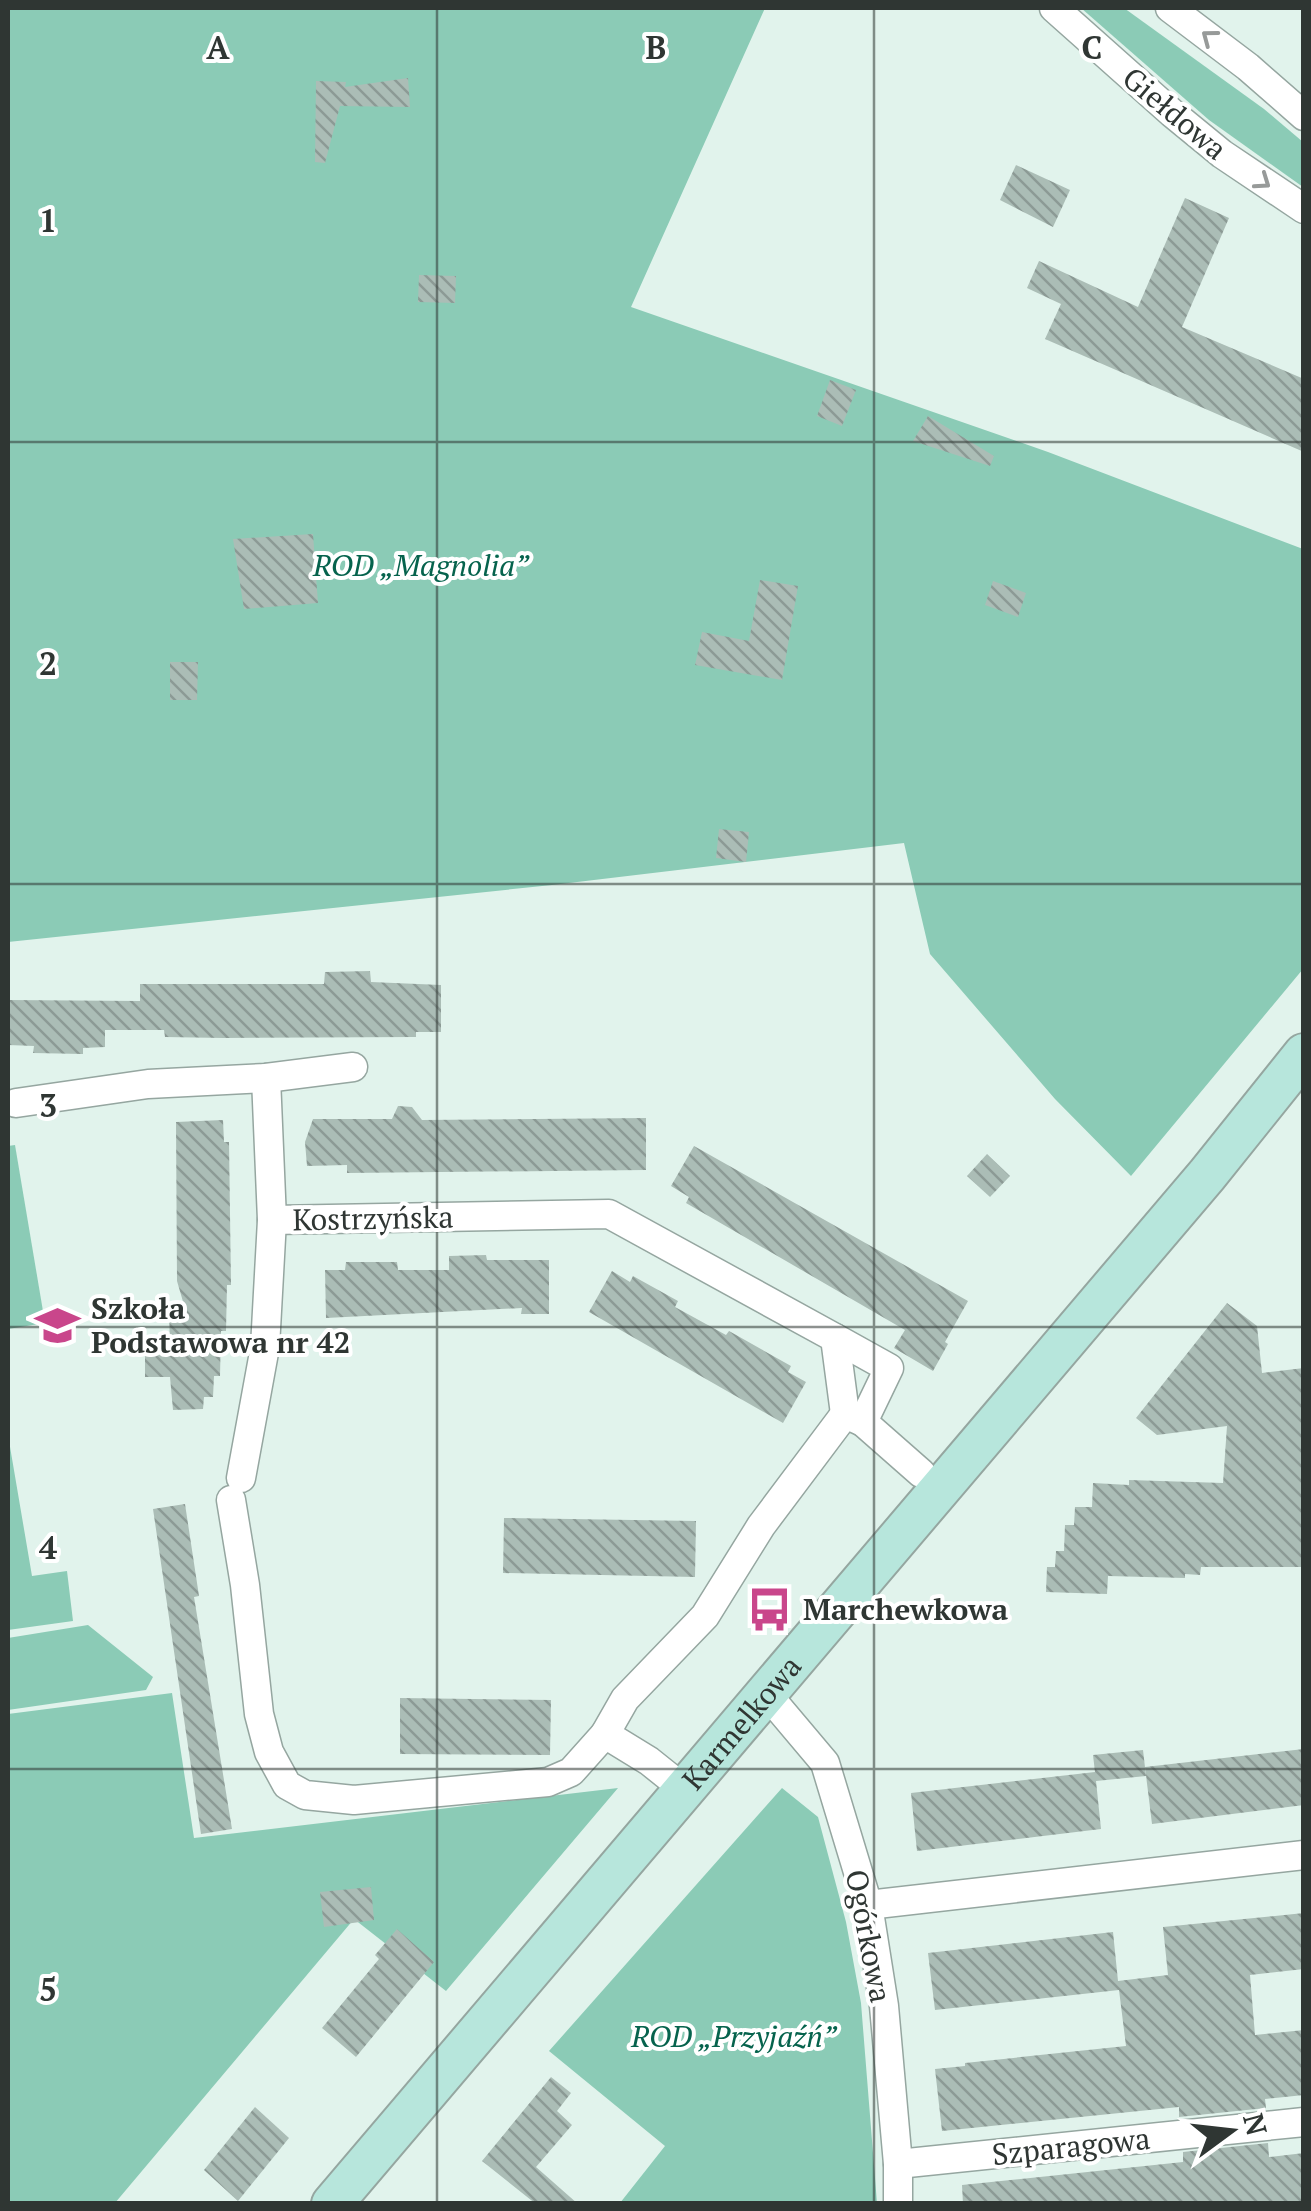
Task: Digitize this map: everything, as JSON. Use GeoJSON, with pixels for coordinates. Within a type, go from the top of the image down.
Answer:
{"type":"FeatureCollection","features":[{"type":"Feature","properties":{"kind":"street","name":"Giełdowa"},"geometry":{"type":"LineString","coordinates":[[1054,8],[1210,144],[1304,209]]}},
{"type":"Feature","properties":{"kind":"street"},"geometry":{"type":"LineString","coordinates":[[1170,8],[1248,67],[1304,116]]}},
{"type":"Feature","properties":{"kind":"street","name":"Karmelkowa"},"geometry":{"type":"LineString","coordinates":[[332,2204],[1208,1175],[1304,1054]]}},
{"type":"Feature","properties":{"kind":"street"},"geometry":{"type":"LineString","coordinates":[[16,1103],[148,1084],[266,1078],[352,1067]]}},
{"type":"Feature","properties":{"kind":"street","name":"Kostrzyńska"},"geometry":{"type":"LineString","coordinates":[[266,1078],[272,1220],[609,1214],[889,1368],[854,1418]]}},
{"type":"Feature","properties":{"kind":"street"},"geometry":{"type":"LineString","coordinates":[[272,1220],[265,1348],[236,1489],[259,1714],[268,1752],[286,1785],[305,1795],[354,1800],[548,1782],[570,1772],[605,1734],[625,1699],[705,1616],[761,1526],[854,1418]]}},
{"type":"Feature","properties":{"kind":"street"},"geometry":{"type":"LineString","coordinates":[[835,1338],[854,1418],[921,1473]]}},
{"type":"Feature","properties":{"kind":"street","name":"Ogórkowa"},"geometry":{"type":"LineString","coordinates":[[766,1693],[825,1763],[868,1905],[884,2006],[898,2204]]}},
{"type":"Feature","properties":{"kind":"street"},"geometry":{"type":"LineString","coordinates":[[605,1734],[649,1760],[684,1789]]}},
{"type":"Feature","properties":{"kind":"street"},"geometry":{"type":"LineString","coordinates":[[868,1905],[1304,1855]]}},
{"type":"Feature","properties":{"kind":"street","name":"Szparagowa"},"geometry":{"type":"LineString","coordinates":[[898,2164],[1304,2122]]}},
{"type":"Feature","properties":{"kind":"green space","name":"ROD „Magnolia”"},"geometry":{"type":"Polygon","coordinates":[[[8,8],[765,8],[631,307],[1048,452],[1303,549],[1303,969],[1131,1176],[1055,1099],[930,954],[904,843],[552,885],[8,942],[8,8]]]}},
{"type":"Feature","properties":{"kind":"green space"},"geometry":{"type":"Polygon","coordinates":[[[1081,8],[1124,8],[1264,109],[1303,142],[1303,187],[1209,120],[1081,8]]]}},
{"type":"Feature","properties":{"kind":"green space"},"geometry":{"type":"Polygon","coordinates":[[[15,1145],[45,1323],[8,1329],[8,1146],[15,1145]]]}},
{"type":"Feature","properties":{"kind":"green space"},"geometry":{"type":"Polygon","coordinates":[[[8,1435],[32,1576],[67,1571],[73,1621],[8,1630],[8,1435]]]}},
{"type":"Feature","properties":{"kind":"green space"},"geometry":{"type":"Polygon","coordinates":[[[88,1625],[153,1677],[146,1690],[8,1710],[8,1638],[88,1625]]]}},
{"type":"Feature","properties":{"kind":"green space"},"geometry":{"type":"Polygon","coordinates":[[[172,1693],[194,1838],[618,1788],[446,1991],[354,1919],[115,2203],[8,2203],[8,1714],[172,1693]]]}},
{"type":"Feature","properties":{"kind":"green space","name":"ROD „Przyjaźń”"},"geometry":{"type":"Polygon","coordinates":[[[782,1788],[818,1817],[846,1922],[861,2003],[877,2203],[620,2203],[665,2146],[549,2051],[782,1788]]]}},
{"type":"Feature","properties":{"kind":"building"},"geometry":{"type":"Polygon","coordinates":[[[408,78],[410,107],[340,106],[325,163],[315,162],[316,81],[346,82],[345,87],[408,78]]]}},
{"type":"Feature","properties":{"kind":"building"},"geometry":{"type":"Polygon","coordinates":[[[1016,165],[1070,190],[1053,227],[1000,200],[1016,165]]]}},
{"type":"Feature","properties":{"kind":"building"},"geometry":{"type":"Polygon","coordinates":[[[1185,198],[1229,218],[1182,327],[1304,379],[1304,452],[1045,339],[1061,304],[1027,288],[1039,261],[1138,307],[1185,198]]]}},
{"type":"Feature","properties":{"kind":"building"},"geometry":{"type":"Polygon","coordinates":[[[419,275],[456,276],[455,303],[418,302],[419,275]]]}},
{"type":"Feature","properties":{"kind":"building"},"geometry":{"type":"Polygon","coordinates":[[[830,380],[856,390],[842,426],[817,416],[830,380]]]}},
{"type":"Feature","properties":{"kind":"building"},"geometry":{"type":"Polygon","coordinates":[[[928,416],[994,456],[990,466],[913,441],[928,416]]]}},
{"type":"Feature","properties":{"kind":"building"},"geometry":{"type":"Polygon","coordinates":[[[313,534],[318,603],[244,609],[233,539],[313,534]]]}},
{"type":"Feature","properties":{"kind":"building"},"geometry":{"type":"Polygon","coordinates":[[[760,580],[798,586],[782,680],[695,665],[702,632],[749,641],[760,580]]]}},
{"type":"Feature","properties":{"kind":"building"},"geometry":{"type":"Polygon","coordinates":[[[993,581],[1026,593],[1018,617],[985,605],[993,581]]]}},
{"type":"Feature","properties":{"kind":"building"},"geometry":{"type":"Polygon","coordinates":[[[170,662],[198,662],[197,700],[170,700],[170,662]]]}},
{"type":"Feature","properties":{"kind":"building"},"geometry":{"type":"Polygon","coordinates":[[[719,829],[749,832],[746,862],[716,858],[719,829]]]}},
{"type":"Feature","properties":{"kind":"building"},"geometry":{"type":"Polygon","coordinates":[[[370,971],[371,982],[441,985],[441,1032],[416,1032],[416,1037],[224,1038],[165,1037],[164,1030],[105,1030],[105,1047],[83,1048],[83,1054],[33,1053],[34,1046],[8,1045],[9,1000],[140,1001],[140,984],[324,984],[325,972],[370,971]]]}},
{"type":"Feature","properties":{"kind":"building"},"geometry":{"type":"Polygon","coordinates":[[[398,1106],[412,1107],[422,1120],[646,1118],[646,1170],[347,1173],[347,1165],[307,1166],[305,1142],[313,1119],[392,1119],[398,1106]]]}},
{"type":"Feature","properties":{"kind":"building"},"geometry":{"type":"Polygon","coordinates":[[[223,1120],[224,1142],[229,1142],[231,1285],[227,1285],[226,1331],[221,1331],[220,1376],[214,1376],[213,1397],[204,1397],[203,1409],[173,1410],[170,1377],[145,1377],[145,1350],[170,1350],[169,1306],[184,1305],[177,1281],[176,1122],[223,1120]]]}},
{"type":"Feature","properties":{"kind":"building"},"geometry":{"type":"Polygon","coordinates":[[[694,1146],[968,1301],[933,1371],[894,1348],[905,1330],[686,1203],[689,1197],[671,1186],[694,1146]]]}},
{"type":"Feature","properties":{"kind":"building"},"geometry":{"type":"Polygon","coordinates":[[[987,1154],[1010,1176],[990,1197],[967,1176],[987,1154]]]}},
{"type":"Feature","properties":{"kind":"building"},"geometry":{"type":"Polygon","coordinates":[[[486,1255],[487,1260],[549,1260],[549,1314],[521,1314],[522,1308],[326,1318],[325,1270],[345,1270],[346,1262],[397,1262],[398,1270],[449,1270],[449,1256],[486,1255]]]}},
{"type":"Feature","properties":{"kind":"building"},"geometry":{"type":"Polygon","coordinates":[[[612,1271],[630,1282],[633,1276],[678,1301],[675,1307],[726,1335],[729,1331],[791,1366],[788,1372],[806,1382],[783,1423],[589,1312],[612,1271]]]}},
{"type":"Feature","properties":{"kind":"building"},"geometry":{"type":"Polygon","coordinates":[[[1227,1303],[1257,1326],[1262,1373],[1304,1368],[1304,1567],[1201,1567],[1200,1575],[1185,1574],[1185,1578],[1108,1576],[1107,1594],[1046,1592],[1047,1567],[1055,1567],[1056,1551],[1064,1551],[1065,1525],[1074,1525],[1075,1507],[1092,1507],[1093,1483],[1223,1483],[1227,1426],[1157,1435],[1136,1418],[1227,1303]]]}},
{"type":"Feature","properties":{"kind":"building"},"geometry":{"type":"Polygon","coordinates":[[[185,1504],[199,1596],[194,1597],[232,1829],[201,1834],[153,1509],[185,1504]]]}},
{"type":"Feature","properties":{"kind":"building"},"geometry":{"type":"Polygon","coordinates":[[[504,1518],[696,1521],[695,1577],[503,1573],[504,1518]]]}},
{"type":"Feature","properties":{"kind":"building"},"geometry":{"type":"Polygon","coordinates":[[[400,1698],[551,1700],[550,1755],[400,1754],[400,1698]]]}},
{"type":"Feature","properties":{"kind":"building"},"geometry":{"type":"Polygon","coordinates":[[[1304,1749],[1304,1805],[1152,1824],[1145,1767],[1304,1749]]]}},
{"type":"Feature","properties":{"kind":"building"},"geometry":{"type":"Polygon","coordinates":[[[1143,1750],[1146,1776],[1096,1781],[1101,1829],[917,1851],[911,1793],[1095,1772],[1093,1755],[1143,1750]]]}},
{"type":"Feature","properties":{"kind":"building"},"geometry":{"type":"Polygon","coordinates":[[[371,1887],[374,1920],[324,1927],[320,1892],[371,1887]]]}},
{"type":"Feature","properties":{"kind":"building"},"geometry":{"type":"Polygon","coordinates":[[[1304,1913],[1304,1969],[1250,1975],[1255,2035],[1304,2030],[1304,2095],[1265,2099],[1266,2108],[1179,2117],[1179,2107],[942,2131],[935,2069],[1126,2046],[1119,1990],[935,2010],[928,1953],[1113,1932],[1118,1981],[1168,1975],[1163,1927],[1304,1913]]]}},
{"type":"Feature","properties":{"kind":"building"},"geometry":{"type":"Polygon","coordinates":[[[397,1929],[434,1962],[356,2057],[322,2028],[379,1959],[375,1955],[397,1929]]]}},
{"type":"Feature","properties":{"kind":"building"},"geometry":{"type":"Polygon","coordinates":[[[551,2077],[571,2093],[557,2111],[572,2125],[536,2167],[578,2204],[536,2204],[482,2161],[551,2077]]]}},
{"type":"Feature","properties":{"kind":"building"},"geometry":{"type":"Polygon","coordinates":[[[255,2107],[289,2138],[238,2201],[204,2170],[255,2107]]]}},
{"type":"Feature","properties":{"kind":"building"},"geometry":{"type":"Polygon","coordinates":[[[1268,2143],[1269,2157],[1304,2153],[1304,2204],[963,2204],[962,2185],[1183,2162],[1183,2152],[1268,2143]]]}},
{"type":"Feature","properties":{"kind":"place","name":"Szkoła Podstawowa nr 42"},"geometry":{"type":"Point","coordinates":[58,1325]}},
{"type":"Feature","properties":{"kind":"place","name":"Marchewkowa"},"geometry":{"type":"Point","coordinates":[770,1609]}}]}
